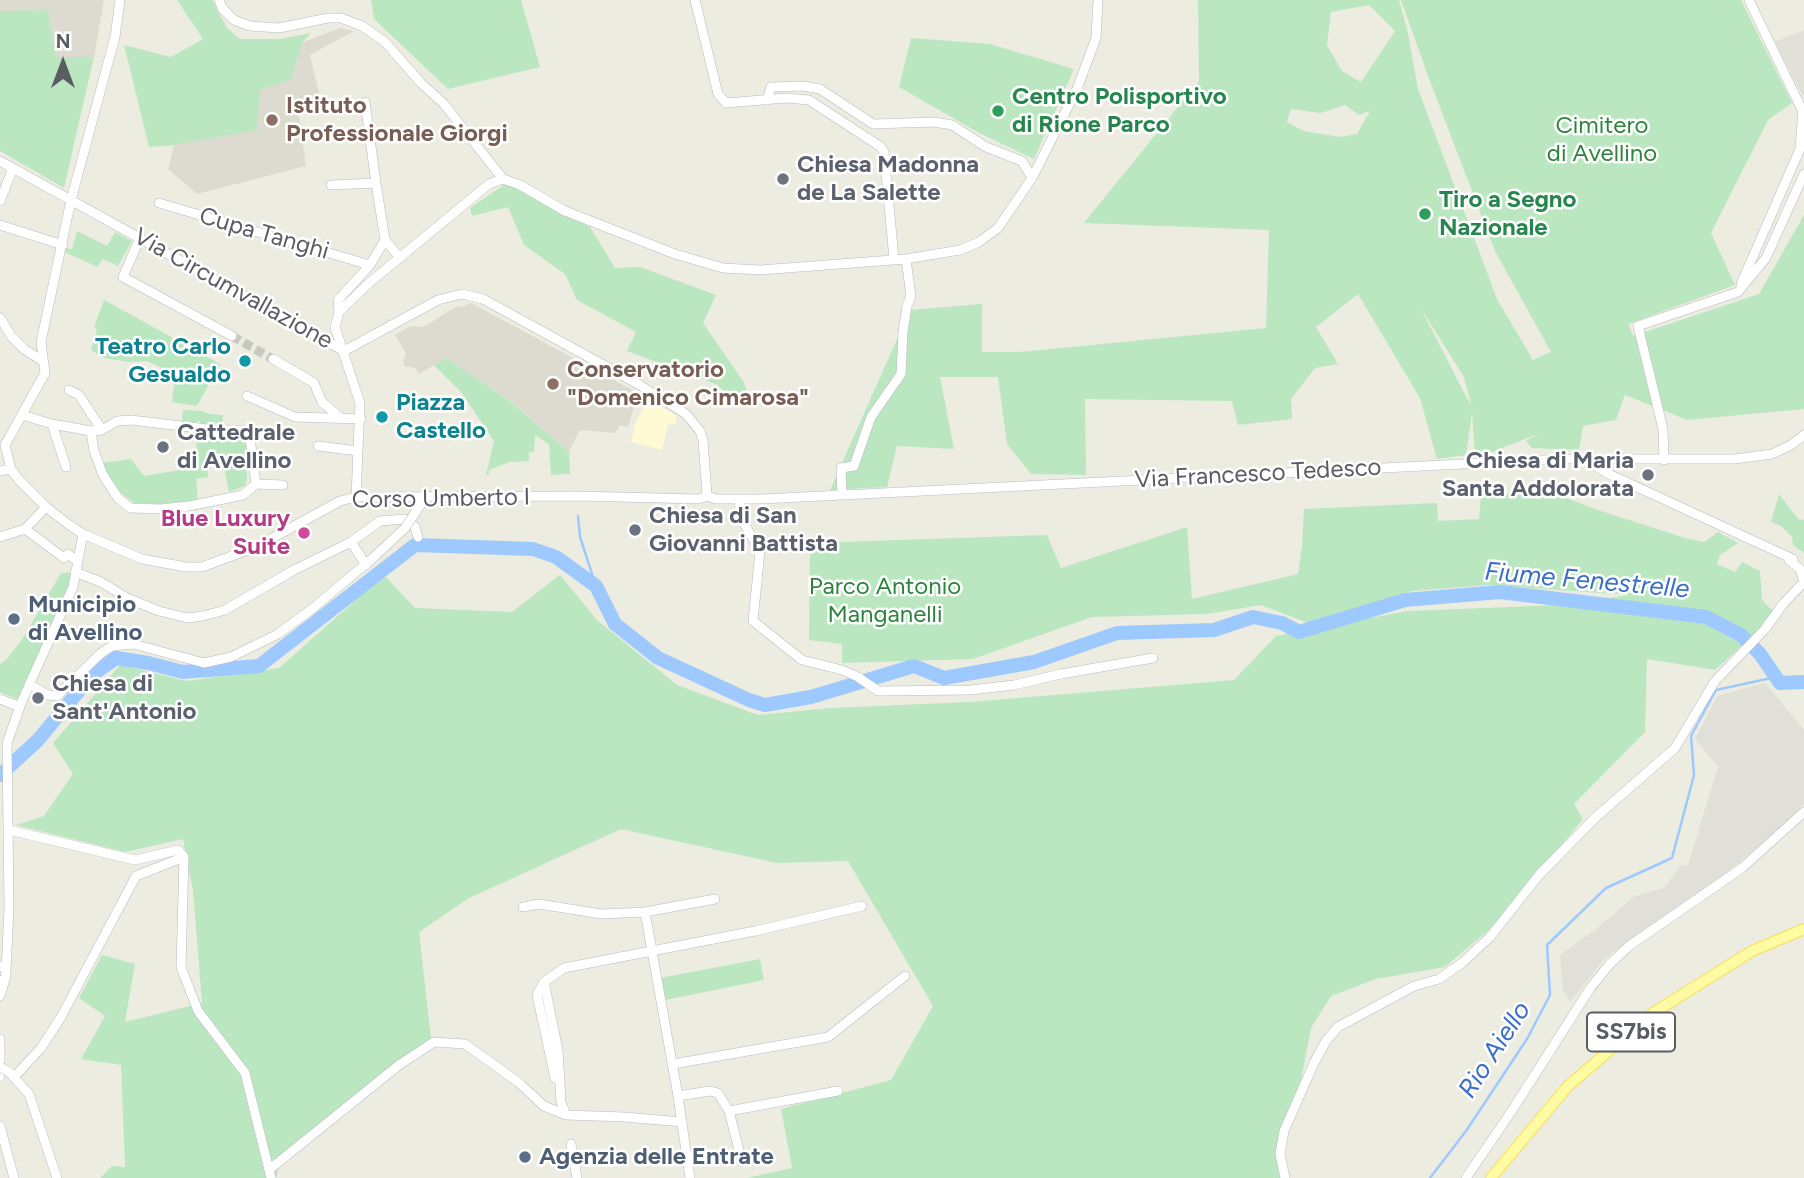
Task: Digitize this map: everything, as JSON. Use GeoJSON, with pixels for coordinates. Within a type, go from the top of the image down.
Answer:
{"type":"FeatureCollection","features":[{"type":"Feature","properties":{"kind":"main road","name":"SS7bis"},"geometry":{"type":"LineString","coordinates":[[1491,1178],[1567,1087],[1653,1013],[1752,951],[1804,929]]}},
{"type":"Feature","properties":{"kind":"street"},"geometry":{"type":"LineString","coordinates":[[0,471],[11,469],[2,443],[22,415],[45,373],[41,360],[41,342],[71,200],[115,37],[120,0]]}},
{"type":"Feature","properties":{"kind":"street"},"geometry":{"type":"LineString","coordinates":[[219,0],[222,8],[234,20],[250,26],[279,28],[328,18],[341,18],[362,26],[385,42],[421,83],[444,104],[503,179],[520,185],[565,211],[675,254],[723,268],[760,270],[906,259],[960,250],[990,235],[998,228],[1032,178],[1077,89],[1096,38],[1098,0]]}},
{"type":"Feature","properties":{"kind":"street"},"geometry":{"type":"LineString","coordinates":[[695,0],[718,94],[726,103],[786,97],[809,100],[881,146],[884,152],[894,259]]}},
{"type":"Feature","properties":{"kind":"street"},"geometry":{"type":"LineString","coordinates":[[1738,292],[1800,149],[1803,112],[1749,0]]}},
{"type":"Feature","properties":{"kind":"street"},"geometry":{"type":"LineString","coordinates":[[767,100],[771,87],[803,86],[820,89],[873,124],[934,122],[952,125],[986,147],[1022,161],[1032,178]]}},
{"type":"Feature","properties":{"kind":"street"},"geometry":{"type":"LineString","coordinates":[[365,102],[385,240],[400,258]]}},
{"type":"Feature","properties":{"kind":"street","name":"Via Circumvallazione"},"geometry":{"type":"LineString","coordinates":[[0,160],[344,351],[438,300],[462,294],[483,299],[638,384],[686,414],[700,431],[703,440],[708,496]]}},
{"type":"Feature","properties":{"kind":"street"},"geometry":{"type":"LineString","coordinates":[[0,201],[13,168]]}},
{"type":"Feature","properties":{"kind":"street"},"geometry":{"type":"LineString","coordinates":[[1664,460],[1663,429],[1638,326],[1738,292],[1766,258],[1804,174]]}},
{"type":"Feature","properties":{"kind":"street"},"geometry":{"type":"LineString","coordinates":[[339,312],[489,184],[503,179]]}},
{"type":"Feature","properties":{"kind":"street"},"geometry":{"type":"LineString","coordinates":[[331,185],[376,183]]}},
{"type":"Feature","properties":{"kind":"street","name":"Cupa Tanghi"},"geometry":{"type":"LineString","coordinates":[[159,203],[370,265]]}},
{"type":"Feature","properties":{"kind":"street"},"geometry":{"type":"LineString","coordinates":[[0,225],[63,245]]}},
{"type":"Feature","properties":{"kind":"street"},"geometry":{"type":"LineString","coordinates":[[140,238],[123,277],[232,336]]}},
{"type":"Feature","properties":{"kind":"street"},"geometry":{"type":"LineString","coordinates":[[356,497],[360,403],[335,327],[339,312],[338,300],[370,265],[385,240]]}},
{"type":"Feature","properties":{"kind":"street"},"geometry":{"type":"LineString","coordinates":[[842,494],[841,468],[855,466],[871,417],[901,374],[906,306],[911,296],[906,259]]}},
{"type":"Feature","properties":{"kind":"street"},"geometry":{"type":"LineString","coordinates":[[0,318],[12,337],[41,360]]}},
{"type":"Feature","properties":{"kind":"street"},"geometry":{"type":"LineString","coordinates":[[273,359],[314,383],[322,402],[342,419]]}},
{"type":"Feature","properties":{"kind":"street"},"geometry":{"type":"LineString","coordinates":[[69,390],[79,395],[103,430]]}},
{"type":"Feature","properties":{"kind":"street"},"geometry":{"type":"LineString","coordinates":[[247,396],[295,417],[361,419]]}},
{"type":"Feature","properties":{"kind":"street"},"geometry":{"type":"LineString","coordinates":[[22,415],[51,424],[91,431],[103,430],[117,421],[131,420],[215,430],[249,430],[256,484]]}},
{"type":"Feature","properties":{"kind":"street"},"geometry":{"type":"LineString","coordinates":[[51,424],[66,467]]}},
{"type":"Feature","properties":{"kind":"street"},"geometry":{"type":"LineString","coordinates":[[91,431],[94,451],[103,475],[118,498],[131,508],[189,506],[243,495],[256,484],[283,485]]}},
{"type":"Feature","properties":{"kind":"street","name":"Via Francesco Tedesco"},"geometry":{"type":"LineString","coordinates":[[708,496],[716,499],[739,499],[1583,459],[1756,458],[1783,450],[1804,435]]}},
{"type":"Feature","properties":{"kind":"street"},"geometry":{"type":"LineString","coordinates":[[318,446],[358,451]]}},
{"type":"Feature","properties":{"kind":"street"},"geometry":{"type":"LineString","coordinates":[[1583,459],[1611,475],[1804,564]]}},
{"type":"Feature","properties":{"kind":"street","name":"Corso Umberto I"},"geometry":{"type":"LineString","coordinates":[[11,469],[46,507],[83,534],[142,559],[168,565],[202,567],[256,547],[340,501],[356,497],[423,500],[699,499],[708,496]]}},
{"type":"Feature","properties":{"kind":"street"},"geometry":{"type":"LineString","coordinates":[[739,499],[741,518],[760,551],[753,621],[802,660],[842,670],[878,691],[971,690],[1014,685],[1153,658]]}},
{"type":"Feature","properties":{"kind":"street"},"geometry":{"type":"LineString","coordinates":[[30,685],[48,695],[57,696],[100,654],[112,646],[133,644],[204,663],[231,657],[278,634],[366,565],[405,528],[423,500]]}},
{"type":"Feature","properties":{"kind":"street"},"geometry":{"type":"LineString","coordinates":[[0,537],[25,529],[46,507]]}},
{"type":"Feature","properties":{"kind":"street"},"geometry":{"type":"LineString","coordinates":[[75,572],[101,582],[127,598],[159,611],[187,618],[225,610],[294,570],[351,542],[380,521],[402,518],[414,526],[418,537]]}},
{"type":"Feature","properties":{"kind":"street"},"geometry":{"type":"LineString","coordinates":[[25,529],[64,558],[68,554],[77,561]]}},
{"type":"Feature","properties":{"kind":"street"},"geometry":{"type":"LineString","coordinates":[[0,995],[6,953],[9,830],[4,742],[73,587],[83,534]]}},
{"type":"Feature","properties":{"kind":"street"},"geometry":{"type":"LineString","coordinates":[[351,542],[366,565]]}},
{"type":"Feature","properties":{"kind":"street"},"geometry":{"type":"LineString","coordinates":[[1285,1178],[1280,1154],[1284,1130],[1326,1041],[1338,1027],[1414,986],[1439,979],[1462,963],[1490,937],[1539,875],[1596,817],[1675,748],[1715,681],[1754,642],[1804,582],[1800,569],[1789,557]]}},
{"type":"Feature","properties":{"kind":"street"},"geometry":{"type":"LineString","coordinates":[[0,699],[20,707]]}},
{"type":"Feature","properties":{"kind":"street"},"geometry":{"type":"LineString","coordinates":[[1466,1178],[1591,988],[1609,965],[1629,946],[1742,868],[1804,812]]}},
{"type":"Feature","properties":{"kind":"street"},"geometry":{"type":"LineString","coordinates":[[9,830],[135,860],[181,853]]}},
{"type":"Feature","properties":{"kind":"street"},"geometry":{"type":"LineString","coordinates":[[6,1073],[41,1048],[61,1017],[136,876],[181,853]]}},
{"type":"Feature","properties":{"kind":"street"},"geometry":{"type":"LineString","coordinates":[[181,853],[181,967],[198,1011],[245,1073],[270,1174],[399,1065],[434,1042],[464,1044],[518,1082],[544,1106],[566,1115],[682,1122]]}},
{"type":"Feature","properties":{"kind":"street"},"geometry":{"type":"LineString","coordinates":[[523,907],[539,904],[601,914],[645,912],[715,899]]}},
{"type":"Feature","properties":{"kind":"street"},"geometry":{"type":"LineString","coordinates":[[566,1115],[537,995],[544,982],[564,968],[755,932],[862,906]]}},
{"type":"Feature","properties":{"kind":"street"},"geometry":{"type":"LineString","coordinates":[[645,912],[673,1064],[689,1178]]}},
{"type":"Feature","properties":{"kind":"street"},"geometry":{"type":"LineString","coordinates":[[673,1064],[828,1037],[905,976]]}},
{"type":"Feature","properties":{"kind":"street"},"geometry":{"type":"LineString","coordinates":[[0,1039],[6,1073],[29,1094],[57,1178]]}},
{"type":"Feature","properties":{"kind":"street"},"geometry":{"type":"LineString","coordinates":[[678,1096],[710,1091],[718,1093],[729,1111],[742,1162]]}},
{"type":"Feature","properties":{"kind":"street"},"geometry":{"type":"LineString","coordinates":[[729,1111],[838,1091]]}},
{"type":"Feature","properties":{"kind":"street"},"geometry":{"type":"LineString","coordinates":[[0,1126],[14,1178]]}},
{"type":"Feature","properties":{"kind":"street"},"geometry":{"type":"LineString","coordinates":[[571,1144],[577,1178]]}},
{"type":"Feature","properties":{"kind":"shaded area"},"geometry":{"type":"Polygon","coordinates":[[[0,0],[104,0],[94,57],[56,57],[48,10],[0,11],[0,0]]]}},
{"type":"Feature","properties":{"kind":"shaded area","name":"Istituto Professionale Giorgi"},"geometry":{"type":"Polygon","coordinates":[[[340,28],[354,31],[310,55],[322,105],[298,109],[306,166],[197,194],[168,169],[174,145],[242,131],[255,66],[293,46],[340,28]]]}},
{"type":"Feature","properties":{"kind":"shaded area"},"geometry":{"type":"Polygon","coordinates":[[[1804,30],[1804,96],[1803,96],[1775,42],[1804,30]]]}},
{"type":"Feature","properties":{"kind":"shaded area","name":"Conservatorio \"Domenico Cimarosa\""},"geometry":{"type":"Polygon","coordinates":[[[471,303],[638,393],[628,427],[620,425],[615,433],[580,430],[569,452],[512,402],[446,358],[419,374],[415,368],[405,366],[403,362],[406,353],[395,335],[411,326],[424,327],[457,306],[471,303]]]}},
{"type":"Feature","properties":{"kind":"shaded area"},"geometry":{"type":"Polygon","coordinates":[[[648,400],[677,416],[675,425],[668,424],[662,450],[631,442],[635,424],[648,400]]]}},
{"type":"Feature","properties":{"kind":"shaded area"},"geometry":{"type":"Polygon","coordinates":[[[1765,683],[1804,730],[1804,804],[1780,828],[1719,879],[1605,958],[1570,1002],[1563,990],[1560,955],[1635,896],[1664,888],[1680,866],[1688,865],[1718,767],[1695,739],[1717,696],[1765,683]]]}},
{"type":"Feature","properties":{"kind":"green space"},"geometry":{"type":"Polygon","coordinates":[[[177,0],[212,0],[227,28],[240,39],[280,39],[311,33],[302,43],[291,79],[260,90],[257,130],[149,147],[124,45],[171,57],[203,39],[177,0]]]}},
{"type":"Feature","properties":{"kind":"green space"},"geometry":{"type":"Polygon","coordinates":[[[371,0],[521,0],[540,67],[448,89],[374,19],[371,0]]]}},
{"type":"Feature","properties":{"kind":"green space","name":"Cimitero di Avellino"},"geometry":{"type":"Polygon","coordinates":[[[1198,0],[1399,0],[1418,89],[1497,299],[1533,360],[1551,352],[1495,251],[1401,0],[1741,0],[1792,103],[1768,120],[1711,233],[1735,285],[1628,324],[1633,336],[1759,294],[1804,215],[1804,409],[1687,420],[1625,395],[1616,420],[1583,426],[1579,450],[1532,448],[1526,441],[1538,434],[1492,452],[1475,454],[1472,413],[1466,455],[1437,459],[1420,398],[1358,294],[1316,327],[1338,364],[1315,368],[1291,399],[1292,419],[1238,425],[1232,401],[1085,399],[1086,475],[1031,474],[1007,444],[998,377],[940,377],[954,449],[897,446],[887,487],[830,490],[910,310],[982,304],[982,352],[1020,352],[1266,328],[1269,230],[1084,223],[1199,81],[1198,0]],[[1369,5],[1331,12],[1327,45],[1342,71],[1361,82],[1395,31],[1369,5]],[[1345,105],[1321,113],[1291,109],[1287,122],[1304,131],[1340,137],[1357,134],[1370,111],[1359,115],[1345,105]],[[1420,307],[1470,404],[1464,377],[1420,307]]]}},
{"type":"Feature","properties":{"kind":"green space"},"geometry":{"type":"Polygon","coordinates":[[[48,10],[56,57],[94,57],[64,188],[0,151],[0,11],[48,10]]]}},
{"type":"Feature","properties":{"kind":"green space","name":"Centro Polisportivo di Rione Parco"},"geometry":{"type":"Polygon","coordinates":[[[911,38],[990,44],[1074,69],[1034,159],[981,134],[899,87],[911,38]]]}},
{"type":"Feature","properties":{"kind":"green space"},"geometry":{"type":"Polygon","coordinates":[[[507,183],[590,227],[615,268],[640,267],[716,295],[703,323],[743,381],[750,399],[731,400],[718,385],[627,351],[636,332],[577,300],[565,274],[524,245],[508,207],[472,216],[470,208],[507,183]]]}},
{"type":"Feature","properties":{"kind":"green space"},"geometry":{"type":"Polygon","coordinates":[[[77,231],[107,246],[115,232],[132,241],[118,266],[102,259],[98,267],[64,252],[65,248],[72,249],[77,231]]]}},
{"type":"Feature","properties":{"kind":"green space"},"geometry":{"type":"Polygon","coordinates":[[[104,300],[220,364],[197,406],[172,402],[175,374],[147,361],[129,362],[104,358],[91,350],[97,329],[94,327],[104,300]]]}},
{"type":"Feature","properties":{"kind":"green space"},"geometry":{"type":"Polygon","coordinates":[[[446,358],[510,401],[569,452],[570,474],[551,475],[549,444],[535,435],[534,452],[529,453],[529,461],[509,462],[489,470],[486,475],[494,441],[462,393],[434,365],[446,358]]]}},
{"type":"Feature","properties":{"kind":"green space"},"geometry":{"type":"Polygon","coordinates":[[[183,410],[223,415],[222,427],[202,424],[199,421],[194,424],[182,422],[183,410]]]}},
{"type":"Feature","properties":{"kind":"green space"},"geometry":{"type":"Polygon","coordinates":[[[196,434],[246,437],[245,486],[229,492],[223,462],[207,465],[208,477],[196,479],[198,500],[159,504],[135,503],[122,494],[102,463],[131,459],[144,476],[198,467],[196,434]]]}},
{"type":"Feature","properties":{"kind":"green space","name":"Parco Antonio Manganelli"},"geometry":{"type":"Polygon","coordinates":[[[1551,492],[1685,538],[1704,542],[1718,532],[1738,543],[1720,555],[1717,564],[1735,572],[1742,562],[1760,571],[1762,600],[1773,611],[1761,628],[1715,670],[1647,659],[1645,732],[1574,804],[1583,819],[1497,923],[1445,967],[1376,979],[1331,996],[1311,1028],[1301,1080],[1278,1138],[1283,1178],[747,1178],[792,1168],[781,1109],[891,1080],[933,1006],[848,861],[777,863],[621,829],[469,898],[419,932],[431,1038],[281,1158],[276,1178],[100,1178],[112,1166],[125,1167],[121,1065],[81,1059],[105,1016],[79,998],[102,955],[135,964],[125,1022],[202,1003],[193,890],[183,839],[125,852],[16,825],[44,816],[73,774],[53,743],[120,665],[187,681],[279,668],[384,575],[415,608],[512,612],[560,575],[597,620],[677,685],[758,715],[831,708],[969,702],[1234,680],[1276,636],[1407,611],[1560,605],[1630,595],[1488,585],[1412,591],[1308,623],[1261,605],[1206,614],[1092,617],[973,659],[842,663],[842,644],[809,640],[810,543],[1047,535],[1061,568],[1187,527],[1192,599],[1298,574],[1304,509],[1437,503],[1438,521],[1479,519],[1481,496],[1551,492]]]}},
{"type":"Feature","properties":{"kind":"green space"},"geometry":{"type":"Polygon","coordinates":[[[1779,494],[1798,519],[1804,520],[1804,553],[1793,545],[1792,537],[1781,526],[1771,522],[1779,494]]]}},
{"type":"Feature","properties":{"kind":"green space"},"geometry":{"type":"Polygon","coordinates":[[[75,572],[22,701],[0,692],[0,664],[23,638],[61,573],[75,572]]]}},
{"type":"Feature","properties":{"kind":"green space"},"geometry":{"type":"Polygon","coordinates":[[[760,959],[764,980],[665,1000],[660,978],[760,959]]]}},
{"type":"Feature","properties":{"kind":"waterway"},"geometry":{"type":"LineString","coordinates":[[578,516],[580,537],[596,586]]}},
{"type":"Feature","properties":{"kind":"waterway","name":"Fiume Fenestrelle"},"geometry":{"type":"LineString","coordinates":[[0,775],[38,740],[92,675],[116,658],[183,672],[259,666],[415,545],[533,549],[556,557],[596,586],[615,624],[658,658],[765,705],[811,697],[914,666],[944,678],[1034,662],[1117,633],[1214,630],[1253,617],[1282,623],[1299,632],[1405,600],[1500,592],[1706,617],[1741,635],[1760,654],[1780,683],[1804,682]]}},
{"type":"Feature","properties":{"kind":"waterway","name":"Rio Aiello"},"geometry":{"type":"LineString","coordinates":[[1430,1178],[1466,1131],[1527,1039],[1550,995],[1547,945],[1606,888],[1672,858],[1694,775],[1691,736],[1716,690],[1776,677]]}},
{"type":"Feature","properties":{"kind":"tunnel"},"geometry":{"type":"LineString","coordinates":[[232,336],[273,359]]}},
{"type":"Feature","properties":{"kind":"place","name":"Centro Polisportivo di Rione Parco"},"geometry":{"type":"Point","coordinates":[998,111]}},
{"type":"Feature","properties":{"kind":"place","name":"Istituto Professionale Giorgi"},"geometry":{"type":"Point","coordinates":[272,120]}},
{"type":"Feature","properties":{"kind":"place","name":"Chiesa Madonna de La Salette"},"geometry":{"type":"Point","coordinates":[783,179]}},
{"type":"Feature","properties":{"kind":"place","name":"Tiro a Segno Nazionale"},"geometry":{"type":"Point","coordinates":[1425,214]}},
{"type":"Feature","properties":{"kind":"place","name":"Teatro Carlo Gesualdo"},"geometry":{"type":"Point","coordinates":[245,361]}},
{"type":"Feature","properties":{"kind":"place","name":"Conservatorio \"Domenico Cimarosa\""},"geometry":{"type":"Point","coordinates":[553,384]}},
{"type":"Feature","properties":{"kind":"place","name":"Piazza Castello"},"geometry":{"type":"Point","coordinates":[382,417]}},
{"type":"Feature","properties":{"kind":"place","name":"Cattedrale di Avellino"},"geometry":{"type":"Point","coordinates":[163,447]}},
{"type":"Feature","properties":{"kind":"place","name":"Chiesa di Maria Santa Addolorata"},"geometry":{"type":"Point","coordinates":[1648,475]}},
{"type":"Feature","properties":{"kind":"place","name":"Chiesa di San Giovanni Battista"},"geometry":{"type":"Point","coordinates":[635,530]}},
{"type":"Feature","properties":{"kind":"place","name":"Blue Luxury Suite"},"geometry":{"type":"Point","coordinates":[304,533]}},
{"type":"Feature","properties":{"kind":"place","name":"Municipio di Avellino"},"geometry":{"type":"Point","coordinates":[14,619]}},
{"type":"Feature","properties":{"kind":"place","name":"Chiesa di Sant'Antonio"},"geometry":{"type":"Point","coordinates":[38,698]}},
{"type":"Feature","properties":{"kind":"place","name":"Agenzia delle Entrate"},"geometry":{"type":"Point","coordinates":[525,1157]}}]}
